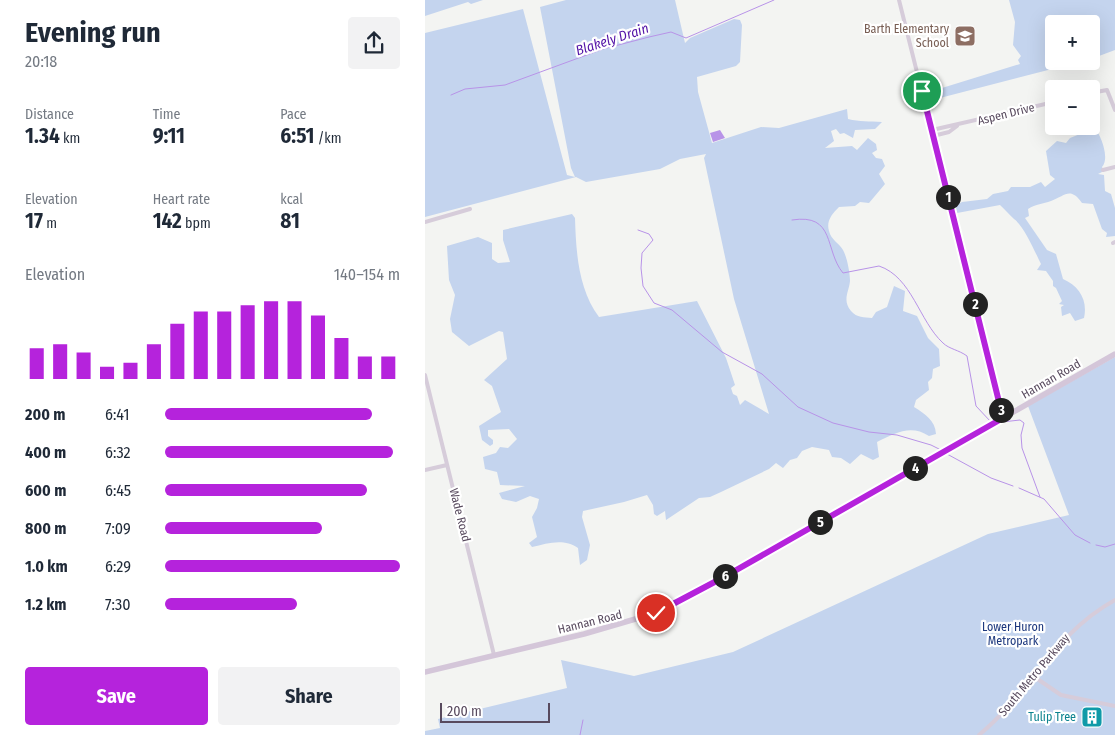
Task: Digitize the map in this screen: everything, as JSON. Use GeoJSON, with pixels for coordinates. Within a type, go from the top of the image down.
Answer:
{"type":"FeatureCollection","features":[{"type":"Feature","properties":{"kind":"street"},"geometry":{"type":"LineString","coordinates":[[899,0],[1003,418]]}},
{"type":"Feature","properties":{"kind":"street"},"geometry":{"type":"LineString","coordinates":[[1100,91],[1107,90],[1115,110]]}},
{"type":"Feature","properties":{"kind":"street","name":"Aspen Drive"},"geometry":{"type":"LineString","coordinates":[[932,130],[957,126],[1045,104]]}},
{"type":"Feature","properties":{"kind":"street","name":"Aspen Drive"},"geometry":{"type":"LineString","coordinates":[[933,136],[949,132],[957,126]]}},
{"type":"Feature","properties":{"kind":"street"},"geometry":{"type":"LineString","coordinates":[[1103,170],[1115,167]]}},
{"type":"Feature","properties":{"kind":"street"},"geometry":{"type":"LineString","coordinates":[[425,222],[470,209]]}},
{"type":"Feature","properties":{"kind":"street","name":"Hannan Road"},"geometry":{"type":"LineString","coordinates":[[425,670],[607,628],[656,613],[769,552],[1115,354]]}},
{"type":"Feature","properties":{"kind":"street","name":"Wade Road"},"geometry":{"type":"LineString","coordinates":[[425,374],[494,655]]}},
{"type":"Feature","properties":{"kind":"street"},"geometry":{"type":"LineString","coordinates":[[425,470],[447,465]]}},
{"type":"Feature","properties":{"kind":"street","name":"South Metro Parkway"},"geometry":{"type":"LineString","coordinates":[[979,735],[1006,709],[1066,636],[1091,614],[1115,600]]}},
{"type":"Feature","properties":{"kind":"street"},"geometry":{"type":"LineString","coordinates":[[1033,676],[1061,696],[1115,706]]}},
{"type":"Feature","properties":{"kind":"green space"},"geometry":{"type":"Polygon","coordinates":[[[425,0],[483,0],[471,4],[468,2],[425,16],[425,0]]]}},
{"type":"Feature","properties":{"kind":"green space"},"geometry":{"type":"Polygon","coordinates":[[[566,0],[675,0],[685,43],[690,38],[734,19],[740,20],[742,25],[740,62],[736,66],[697,77],[698,92],[712,143],[761,127],[779,128],[847,109],[848,119],[882,122],[875,129],[855,130],[853,138],[844,133],[840,134],[836,129],[831,131],[834,141],[825,148],[852,146],[857,150],[868,138],[876,144],[877,150],[872,153],[876,158],[882,159],[885,166],[879,174],[885,184],[869,203],[860,202],[855,206],[839,207],[830,218],[828,227],[831,237],[843,250],[847,261],[850,281],[846,300],[851,311],[858,316],[872,318],[876,312],[887,307],[894,286],[905,291],[903,311],[917,316],[928,338],[939,349],[940,366],[933,369],[932,378],[928,382],[929,390],[916,400],[914,407],[931,421],[936,434],[929,436],[922,432],[909,430],[897,433],[877,442],[879,457],[873,460],[861,454],[850,464],[841,458],[832,457],[829,450],[812,447],[802,451],[797,458],[790,460],[783,468],[776,463],[769,469],[710,497],[699,498],[666,520],[665,511],[657,516],[654,514],[653,505],[647,495],[583,511],[582,517],[590,545],[587,560],[580,565],[578,548],[573,545],[556,542],[532,547],[529,543],[537,537],[532,517],[539,499],[530,496],[516,502],[502,499],[499,493],[525,486],[500,485],[497,472],[485,469],[483,457],[496,453],[500,447],[508,448],[517,439],[509,429],[488,430],[488,436],[493,440],[493,444],[490,446],[482,440],[479,426],[501,412],[492,386],[484,380],[507,359],[503,332],[499,331],[469,346],[452,332],[450,319],[455,295],[449,280],[447,246],[478,237],[492,243],[492,259],[498,263],[510,262],[503,240],[503,230],[572,214],[575,218],[577,256],[582,282],[599,317],[697,301],[726,358],[735,385],[731,388],[733,394],[737,396],[740,405],[745,400],[769,414],[734,299],[704,158],[706,154],[680,159],[660,169],[586,182],[576,177],[425,217],[425,33],[523,9],[567,175],[575,177],[571,168],[540,7],[566,0]]]}},
{"type":"Feature","properties":{"kind":"green space"},"geometry":{"type":"Polygon","coordinates":[[[1009,0],[1115,0],[1115,50],[1100,56],[1100,15],[1045,15],[1045,70],[1048,70],[936,99],[928,97],[929,92],[1020,64],[1018,60],[1021,56],[1013,45],[1015,22],[1009,0]]]}},
{"type":"Feature","properties":{"kind":"green space"},"geometry":{"type":"Polygon","coordinates":[[[1078,135],[1100,136],[1105,158],[1102,167],[1104,171],[1098,174],[1104,175],[1105,191],[1111,194],[1115,208],[1115,236],[1106,237],[1107,233],[1102,229],[1093,204],[1082,203],[1071,194],[1031,207],[1028,209],[1029,216],[1025,218],[1047,250],[1056,254],[1063,279],[1074,286],[1081,294],[1085,305],[1084,318],[1075,321],[1070,313],[1062,316],[1061,307],[1064,305],[1059,304],[1062,301],[1056,288],[1053,286],[1053,281],[1046,271],[1037,270],[1041,264],[1025,233],[1018,222],[1000,205],[957,213],[954,207],[962,202],[987,199],[993,194],[1008,191],[1011,187],[1030,187],[1041,182],[1045,187],[1055,179],[1050,175],[1046,151],[1057,141],[1066,143],[1070,138],[1078,135]]]}},
{"type":"Feature","properties":{"kind":"green space","name":"Lower Huron Metropark"},"geometry":{"type":"Polygon","coordinates":[[[1115,357],[1115,735],[425,735],[425,731],[440,728],[438,719],[567,688],[561,660],[634,676],[733,652],[988,534],[1069,515],[1028,406],[1115,357]]]}},
{"type":"Feature","properties":{"kind":"shaded area"},"geometry":{"type":"Polygon","coordinates":[[[720,130],[725,138],[713,142],[710,133],[720,130]]]}},
{"type":"Feature","properties":{"kind":"waterway","name":"Blakely Drain"},"geometry":{"type":"LineString","coordinates":[[451,95],[465,89],[505,85],[603,49],[649,37],[671,32],[686,38],[774,0]]}},
{"type":"Feature","properties":{"kind":"waterway"},"geometry":{"type":"LineString","coordinates":[[792,220],[806,219],[816,222],[822,228],[827,235],[837,264],[843,273],[879,266],[900,280],[935,334],[945,345],[967,356],[976,406],[991,422]]}},
{"type":"Feature","properties":{"kind":"waterway"},"geometry":{"type":"LineString","coordinates":[[638,230],[649,234],[653,240],[642,253],[641,268],[643,286],[654,303],[672,310],[722,352],[762,374],[798,407],[833,423],[869,432],[897,435],[931,445],[941,450]]}},
{"type":"Feature","properties":{"kind":"waterway"},"geometry":{"type":"LineString","coordinates":[[1002,422],[1020,420],[1024,423],[1021,435],[1022,448],[1040,497]]}},
{"type":"Feature","properties":{"kind":"waterway"},"geometry":{"type":"LineString","coordinates":[[947,454],[991,478],[1013,486]]}},
{"type":"Feature","properties":{"kind":"waterway"},"geometry":{"type":"LineString","coordinates":[[1019,488],[1044,499],[1075,535],[1090,543]]}},
{"type":"Feature","properties":{"kind":"waterway"},"geometry":{"type":"LineString","coordinates":[[1096,545],[1105,547],[1115,544]]}},
{"type":"Feature","properties":{"kind":"waterway"},"geometry":{"type":"LineString","coordinates":[[580,735],[583,720]]}},
{"type":"Feature","properties":{"kind":"place","name":"Barth Elementary School"},"geometry":{"type":"Point","coordinates":[965,36]}},
{"type":"Feature","properties":{"kind":"place","name":"Tulip Tree"},"geometry":{"type":"Point","coordinates":[1092,717]}},
{"type":"Feature","properties":{"kind":"route"},"geometry":{"type":"LineString","coordinates":[[656,613],[724,577],[1003,418],[922,91]]}}]}
